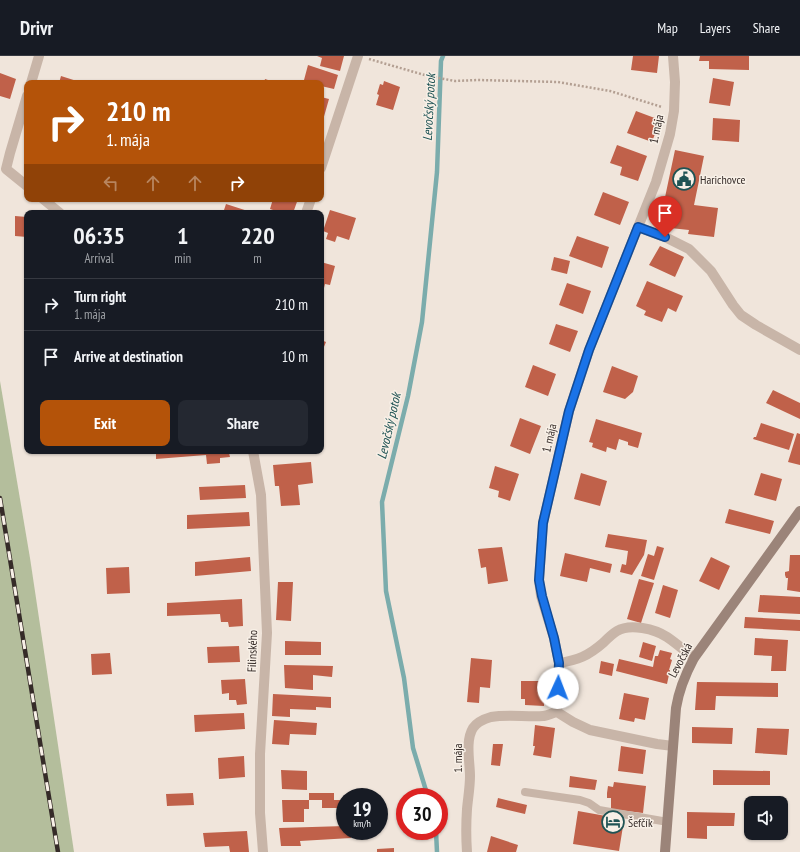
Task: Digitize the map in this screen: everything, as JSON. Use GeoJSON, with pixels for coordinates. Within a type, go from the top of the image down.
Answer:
{"type":"FeatureCollection","features":[{"type":"Feature","properties":{"kind":"main road","name":"Levočská"},"geometry":{"type":"LineString","coordinates":[[665,852],[676,708],[678,694],[685,674],[694,658],[800,511]]}},
{"type":"Feature","properties":{"kind":"street"},"geometry":{"type":"LineString","coordinates":[[32,80],[39,56]]}},
{"type":"Feature","properties":{"kind":"street","name":"1. mája"},"geometry":{"type":"LineString","coordinates":[[467,852],[466,824],[470,777],[468,758],[470,734],[473,728],[477,723],[491,717],[506,715],[544,716],[557,712],[559,663],[539,580],[543,523],[569,411],[589,350],[656,182],[670,134],[674,111],[675,82],[673,56]]}},
{"type":"Feature","properties":{"kind":"street"},"geometry":{"type":"LineString","coordinates":[[324,160],[363,57]]}},
{"type":"Feature","properties":{"kind":"street"},"geometry":{"type":"LineString","coordinates":[[24,106],[10,153],[3,167],[24,184]]}},
{"type":"Feature","properties":{"kind":"street"},"geometry":{"type":"LineString","coordinates":[[47,202],[56,210]]}},
{"type":"Feature","properties":{"kind":"street"},"geometry":{"type":"LineString","coordinates":[[638,227],[665,237],[689,249],[711,271],[741,315],[800,350]]}},
{"type":"Feature","properties":{"kind":"street","name":"Filinského"},"geometry":{"type":"LineString","coordinates":[[254,454],[261,494],[267,633],[260,754],[260,812],[263,852]]}},
{"type":"Feature","properties":{"kind":"street"},"geometry":{"type":"LineString","coordinates":[[559,663],[580,659],[593,651],[617,630],[636,627],[653,630],[666,636],[694,658]]}},
{"type":"Feature","properties":{"kind":"street"},"geometry":{"type":"LineString","coordinates":[[557,712],[590,730],[673,746]]}},
{"type":"Feature","properties":{"kind":"lane"},"geometry":{"type":"LineString","coordinates":[[525,792],[580,800],[589,803],[598,810],[668,822]]}},
{"type":"Feature","properties":{"kind":"path"},"geometry":{"type":"LineString","coordinates":[[363,57],[428,76],[456,81],[478,80],[558,82],[610,91],[674,111]]}},
{"type":"Feature","properties":{"kind":"green space"},"geometry":{"type":"Polygon","coordinates":[[[0,381],[30,558],[74,852],[0,852],[0,381]]]}},
{"type":"Feature","properties":{"kind":"building"},"geometry":{"type":"Polygon","coordinates":[[[317,56],[344,56],[340,71],[320,66],[322,58],[317,56]]]}},
{"type":"Feature","properties":{"kind":"building"},"geometry":{"type":"Polygon","coordinates":[[[633,56],[659,56],[657,73],[631,70],[633,56]]]}},
{"type":"Feature","properties":{"kind":"building"},"geometry":{"type":"Polygon","coordinates":[[[700,56],[749,56],[749,70],[709,69],[709,61],[699,61],[700,56]]]}},
{"type":"Feature","properties":{"kind":"building"},"geometry":{"type":"Polygon","coordinates":[[[308,65],[338,75],[334,89],[324,87],[324,80],[304,80],[308,65]]]}},
{"type":"Feature","properties":{"kind":"building"},"geometry":{"type":"Polygon","coordinates":[[[0,73],[16,79],[10,99],[0,96],[0,73]]]}},
{"type":"Feature","properties":{"kind":"building"},"geometry":{"type":"Polygon","coordinates":[[[61,76],[74,80],[60,80],[61,76]]]}},
{"type":"Feature","properties":{"kind":"building"},"geometry":{"type":"Polygon","coordinates":[[[713,78],[734,82],[730,106],[709,103],[713,78]]]}},
{"type":"Feature","properties":{"kind":"building"},"geometry":{"type":"Polygon","coordinates":[[[384,81],[400,87],[393,110],[376,105],[380,84],[383,85],[384,81]]]}},
{"type":"Feature","properties":{"kind":"building"},"geometry":{"type":"Polygon","coordinates":[[[324,98],[329,99],[324,116],[324,98]]]}},
{"type":"Feature","properties":{"kind":"building"},"geometry":{"type":"Polygon","coordinates":[[[636,111],[660,120],[652,142],[627,133],[636,111]]]}},
{"type":"Feature","properties":{"kind":"building"},"geometry":{"type":"Polygon","coordinates":[[[713,118],[740,120],[739,142],[712,140],[713,118]]]}},
{"type":"Feature","properties":{"kind":"building"},"geometry":{"type":"Polygon","coordinates":[[[617,145],[647,156],[638,181],[620,175],[622,167],[610,163],[617,145]]]}},
{"type":"Feature","properties":{"kind":"building","name":"Harichovce"},"geometry":{"type":"Polygon","coordinates":[[[675,150],[704,156],[694,205],[718,208],[714,237],[688,234],[689,230],[661,227],[664,202],[675,150]]]}},
{"type":"Feature","properties":{"kind":"building"},"geometry":{"type":"Polygon","coordinates":[[[603,192],[629,202],[620,225],[594,215],[603,192]]]}},
{"type":"Feature","properties":{"kind":"building"},"geometry":{"type":"Polygon","coordinates":[[[272,202],[297,202],[294,210],[270,209],[272,202]]]}},
{"type":"Feature","properties":{"kind":"building"},"geometry":{"type":"Polygon","coordinates":[[[226,204],[245,210],[224,210],[226,204]]]}},
{"type":"Feature","properties":{"kind":"building"},"geometry":{"type":"Polygon","coordinates":[[[330,210],[356,218],[349,240],[337,236],[335,242],[326,239],[328,233],[324,231],[330,210]]]}},
{"type":"Feature","properties":{"kind":"building"},"geometry":{"type":"Polygon","coordinates":[[[15,216],[24,217],[24,237],[15,236],[15,216]]]}},
{"type":"Feature","properties":{"kind":"building"},"geometry":{"type":"Polygon","coordinates":[[[577,236],[609,247],[602,268],[569,256],[577,236]]]}},
{"type":"Feature","properties":{"kind":"building"},"geometry":{"type":"Polygon","coordinates":[[[660,246],[684,257],[675,277],[649,265],[660,246]]]}},
{"type":"Feature","properties":{"kind":"building"},"geometry":{"type":"Polygon","coordinates":[[[554,257],[570,261],[567,274],[551,270],[554,257]]]}},
{"type":"Feature","properties":{"kind":"building"},"geometry":{"type":"Polygon","coordinates":[[[324,263],[335,266],[330,285],[325,284],[324,288],[324,263]]]}},
{"type":"Feature","properties":{"kind":"building"},"geometry":{"type":"Polygon","coordinates":[[[647,281],[683,296],[676,312],[668,308],[662,322],[644,315],[646,311],[636,306],[647,281]]]}},
{"type":"Feature","properties":{"kind":"building"},"geometry":{"type":"Polygon","coordinates":[[[567,283],[591,291],[583,314],[559,305],[567,283]]]}},
{"type":"Feature","properties":{"kind":"building"},"geometry":{"type":"Polygon","coordinates":[[[556,324],[578,331],[570,352],[549,344],[556,324]]]}},
{"type":"Feature","properties":{"kind":"building"},"geometry":{"type":"Polygon","coordinates":[[[533,365],[556,374],[548,396],[525,387],[533,365]]]}},
{"type":"Feature","properties":{"kind":"building"},"geometry":{"type":"Polygon","coordinates":[[[612,366],[638,376],[633,392],[625,399],[603,392],[612,366]]]}},
{"type":"Feature","properties":{"kind":"building"},"geometry":{"type":"Polygon","coordinates":[[[773,390],[800,403],[800,419],[766,403],[773,390]]]}},
{"type":"Feature","properties":{"kind":"building"},"geometry":{"type":"Polygon","coordinates":[[[520,418],[541,426],[530,454],[510,446],[520,418]]]}},
{"type":"Feature","properties":{"kind":"building"},"geometry":{"type":"Polygon","coordinates":[[[596,419],[642,433],[638,448],[628,445],[628,442],[619,439],[616,450],[607,447],[606,452],[592,447],[593,443],[589,442],[596,419]]]}},
{"type":"Feature","properties":{"kind":"building"},"geometry":{"type":"Polygon","coordinates":[[[761,423],[794,434],[789,450],[753,439],[756,437],[761,423]]]}},
{"type":"Feature","properties":{"kind":"building"},"geometry":{"type":"Polygon","coordinates":[[[797,433],[800,434],[800,465],[788,462],[797,433]]]}},
{"type":"Feature","properties":{"kind":"building"},"geometry":{"type":"Polygon","coordinates":[[[156,454],[229,454],[230,457],[220,458],[220,463],[207,464],[206,455],[156,459],[156,454]]]}},
{"type":"Feature","properties":{"kind":"building"},"geometry":{"type":"Polygon","coordinates":[[[311,462],[313,483],[298,485],[300,505],[281,506],[279,486],[275,486],[273,465],[311,462]]]}},
{"type":"Feature","properties":{"kind":"building"},"geometry":{"type":"Polygon","coordinates":[[[495,466],[519,474],[510,501],[498,497],[499,491],[489,488],[495,466]]]}},
{"type":"Feature","properties":{"kind":"building"},"geometry":{"type":"Polygon","coordinates":[[[581,473],[607,481],[600,506],[574,499],[581,473]]]}},
{"type":"Feature","properties":{"kind":"building"},"geometry":{"type":"Polygon","coordinates":[[[761,473],[782,479],[776,501],[754,495],[761,473]]]}},
{"type":"Feature","properties":{"kind":"building"},"geometry":{"type":"Polygon","coordinates":[[[245,485],[246,498],[200,500],[199,487],[245,485]]]}},
{"type":"Feature","properties":{"kind":"building"},"geometry":{"type":"Polygon","coordinates":[[[729,509],[774,521],[770,534],[725,523],[729,509]]]}},
{"type":"Feature","properties":{"kind":"building"},"geometry":{"type":"Polygon","coordinates":[[[249,512],[250,526],[187,529],[187,515],[249,512]]]}},
{"type":"Feature","properties":{"kind":"building"},"geometry":{"type":"Polygon","coordinates":[[[608,534],[647,540],[644,555],[632,575],[620,572],[622,564],[626,565],[628,551],[605,547],[608,534]]]}},
{"type":"Feature","properties":{"kind":"building"},"geometry":{"type":"Polygon","coordinates":[[[657,546],[664,548],[654,580],[641,576],[648,554],[654,556],[657,546]]]}},
{"type":"Feature","properties":{"kind":"building"},"geometry":{"type":"Polygon","coordinates":[[[502,547],[508,581],[488,584],[486,567],[481,568],[478,549],[502,547]]]}},
{"type":"Feature","properties":{"kind":"building"},"geometry":{"type":"Polygon","coordinates":[[[565,553],[612,564],[610,573],[590,568],[587,582],[560,576],[565,553]]]}},
{"type":"Feature","properties":{"kind":"building"},"geometry":{"type":"Polygon","coordinates":[[[790,555],[800,555],[800,592],[787,590],[788,578],[786,578],[785,572],[789,571],[790,555]]]}},
{"type":"Feature","properties":{"kind":"building"},"geometry":{"type":"Polygon","coordinates":[[[250,557],[251,571],[195,576],[195,562],[250,557]]]}},
{"type":"Feature","properties":{"kind":"building"},"geometry":{"type":"Polygon","coordinates":[[[711,557],[730,566],[719,590],[699,581],[711,557]]]}},
{"type":"Feature","properties":{"kind":"building"},"geometry":{"type":"Polygon","coordinates":[[[129,567],[130,593],[107,594],[106,568],[129,567]]]}},
{"type":"Feature","properties":{"kind":"building"},"geometry":{"type":"Polygon","coordinates":[[[639,579],[654,583],[641,623],[627,619],[639,579]]]}},
{"type":"Feature","properties":{"kind":"building"},"geometry":{"type":"Polygon","coordinates":[[[278,582],[293,582],[291,621],[276,620],[278,582]]]}},
{"type":"Feature","properties":{"kind":"building"},"geometry":{"type":"Polygon","coordinates":[[[663,585],[678,590],[670,618],[655,613],[663,585]]]}},
{"type":"Feature","properties":{"kind":"building"},"geometry":{"type":"Polygon","coordinates":[[[760,595],[800,597],[800,614],[758,612],[760,595]]]}},
{"type":"Feature","properties":{"kind":"building"},"geometry":{"type":"Polygon","coordinates":[[[242,599],[243,626],[229,627],[228,622],[221,622],[220,614],[167,616],[167,603],[242,599]]]}},
{"type":"Feature","properties":{"kind":"building"},"geometry":{"type":"Polygon","coordinates":[[[745,617],[800,620],[800,631],[744,628],[745,617]]]}},
{"type":"Feature","properties":{"kind":"building"},"geometry":{"type":"Polygon","coordinates":[[[755,638],[788,640],[786,671],[771,671],[772,656],[754,655],[755,638]]]}},
{"type":"Feature","properties":{"kind":"building"},"geometry":{"type":"Polygon","coordinates":[[[285,641],[321,642],[321,655],[285,655],[285,641]]]}},
{"type":"Feature","properties":{"kind":"building"},"geometry":{"type":"Polygon","coordinates":[[[643,642],[656,646],[652,661],[639,657],[643,642]]]}},
{"type":"Feature","properties":{"kind":"building"},"geometry":{"type":"Polygon","coordinates":[[[239,646],[240,662],[208,663],[207,647],[239,646]]]}},
{"type":"Feature","properties":{"kind":"building"},"geometry":{"type":"Polygon","coordinates":[[[660,650],[672,653],[667,684],[616,671],[619,659],[653,667],[655,656],[658,656],[660,650]]]}},
{"type":"Feature","properties":{"kind":"building"},"geometry":{"type":"Polygon","coordinates":[[[110,653],[112,674],[92,675],[91,654],[110,653]]]}},
{"type":"Feature","properties":{"kind":"building"},"geometry":{"type":"Polygon","coordinates":[[[471,658],[492,660],[490,688],[480,687],[479,703],[467,702],[471,658]]]}},
{"type":"Feature","properties":{"kind":"building"},"geometry":{"type":"Polygon","coordinates":[[[601,661],[614,664],[612,676],[599,673],[601,661]]]}},
{"type":"Feature","properties":{"kind":"building"},"geometry":{"type":"Polygon","coordinates":[[[284,665],[333,666],[332,677],[313,675],[313,690],[285,688],[284,665]]]}},
{"type":"Feature","properties":{"kind":"building"},"geometry":{"type":"Polygon","coordinates":[[[245,679],[247,704],[237,705],[236,700],[229,700],[229,693],[222,694],[221,680],[245,679]]]}},
{"type":"Feature","properties":{"kind":"building"},"geometry":{"type":"Polygon","coordinates":[[[521,681],[545,681],[544,706],[525,705],[525,699],[521,699],[521,681]]]}},
{"type":"Feature","properties":{"kind":"building"},"geometry":{"type":"Polygon","coordinates":[[[697,682],[778,683],[778,697],[716,696],[715,710],[695,710],[697,682]]]}},
{"type":"Feature","properties":{"kind":"building"},"geometry":{"type":"Polygon","coordinates":[[[624,693],[649,698],[645,720],[635,718],[634,722],[619,719],[624,693]]]}},
{"type":"Feature","properties":{"kind":"building"},"geometry":{"type":"Polygon","coordinates":[[[273,694],[331,697],[331,708],[316,707],[316,710],[290,709],[290,717],[272,716],[273,694]]]}},
{"type":"Feature","properties":{"kind":"building"},"geometry":{"type":"Polygon","coordinates":[[[244,713],[245,729],[195,732],[194,715],[244,713]]]}},
{"type":"Feature","properties":{"kind":"building"},"geometry":{"type":"Polygon","coordinates":[[[274,720],[317,723],[316,735],[290,734],[289,745],[272,744],[274,720]]]}},
{"type":"Feature","properties":{"kind":"building"},"geometry":{"type":"Polygon","coordinates":[[[535,725],[555,728],[551,758],[533,755],[535,746],[533,746],[535,725]]]}},
{"type":"Feature","properties":{"kind":"building"},"geometry":{"type":"Polygon","coordinates":[[[692,727],[733,728],[732,744],[692,743],[692,727]]]}},
{"type":"Feature","properties":{"kind":"building"},"geometry":{"type":"Polygon","coordinates":[[[757,728],[789,729],[787,755],[755,753],[757,728]]]}},
{"type":"Feature","properties":{"kind":"building"},"geometry":{"type":"Polygon","coordinates":[[[493,744],[503,744],[500,766],[491,765],[493,744]]]}},
{"type":"Feature","properties":{"kind":"building"},"geometry":{"type":"Polygon","coordinates":[[[621,746],[646,750],[643,774],[618,771],[621,746]]]}},
{"type":"Feature","properties":{"kind":"building"},"geometry":{"type":"Polygon","coordinates":[[[244,756],[245,777],[219,779],[218,758],[244,756]]]}},
{"type":"Feature","properties":{"kind":"building"},"geometry":{"type":"Polygon","coordinates":[[[281,770],[307,771],[307,790],[282,789],[281,770]]]}},
{"type":"Feature","properties":{"kind":"building"},"geometry":{"type":"Polygon","coordinates":[[[713,770],[770,771],[770,785],[713,785],[713,770]]]}},
{"type":"Feature","properties":{"kind":"building"},"geometry":{"type":"Polygon","coordinates":[[[570,776],[597,780],[595,790],[569,787],[570,776]]]}},
{"type":"Feature","properties":{"kind":"building"},"geometry":{"type":"Polygon","coordinates":[[[614,782],[646,786],[643,813],[611,809],[611,798],[607,798],[607,793],[608,786],[613,787],[614,782]]]}},
{"type":"Feature","properties":{"kind":"building"},"geometry":{"type":"Polygon","coordinates":[[[193,793],[194,805],[167,806],[166,794],[193,793]]]}},
{"type":"Feature","properties":{"kind":"building"},"geometry":{"type":"Polygon","coordinates":[[[309,793],[334,793],[336,808],[322,808],[322,800],[309,800],[309,793]]]}},
{"type":"Feature","properties":{"kind":"building"},"geometry":{"type":"Polygon","coordinates":[[[498,798],[527,805],[525,814],[496,807],[498,798]]]}},
{"type":"Feature","properties":{"kind":"building"},"geometry":{"type":"Polygon","coordinates":[[[282,800],[309,800],[309,809],[304,809],[304,822],[283,822],[282,800]]]}},
{"type":"Feature","properties":{"kind":"building"},"geometry":{"type":"Polygon","coordinates":[[[578,811],[624,820],[619,851],[573,844],[578,811]]]}},
{"type":"Feature","properties":{"kind":"building"},"geometry":{"type":"Polygon","coordinates":[[[687,812],[735,813],[734,826],[707,826],[707,839],[687,838],[687,812]]]}},
{"type":"Feature","properties":{"kind":"building"},"geometry":{"type":"Polygon","coordinates":[[[336,826],[336,839],[300,841],[301,846],[281,846],[279,828],[336,826]]]}},
{"type":"Feature","properties":{"kind":"building"},"geometry":{"type":"Polygon","coordinates":[[[247,831],[249,852],[230,852],[229,846],[205,847],[203,833],[247,831]]]}},
{"type":"Feature","properties":{"kind":"building"},"geometry":{"type":"Polygon","coordinates":[[[491,836],[518,845],[516,852],[487,852],[491,836]]]}},
{"type":"Feature","properties":{"kind":"building"},"geometry":{"type":"Polygon","coordinates":[[[394,848],[394,852],[377,852],[377,849],[394,848]]]}},
{"type":"Feature","properties":{"kind":"waterway","name":"Levočský potok"},"geometry":{"type":"LineString","coordinates":[[425,788],[413,748],[404,678],[386,591],[382,502],[408,396],[422,322],[437,172],[441,61],[443,56]]}},
{"type":"Feature","properties":{"kind":"waterway","name":"Levočský potok"},"geometry":{"type":"LineString","coordinates":[[436,840],[437,852]]}},
{"type":"Feature","properties":{"kind":"railway"},"geometry":{"type":"LineString","coordinates":[[0,498],[58,852]]}},
{"type":"Feature","properties":{"kind":"place","name":"Harichovce"},"geometry":{"type":"Point","coordinates":[684,179]}},
{"type":"Feature","properties":{"kind":"place","name":"Šefčík"},"geometry":{"type":"Point","coordinates":[613,822]}},
{"type":"Feature","properties":{"kind":"route"},"geometry":{"type":"LineString","coordinates":[[558,688],[559,663],[539,580],[543,523],[569,411],[589,350],[638,227],[665,237]]}}]}
